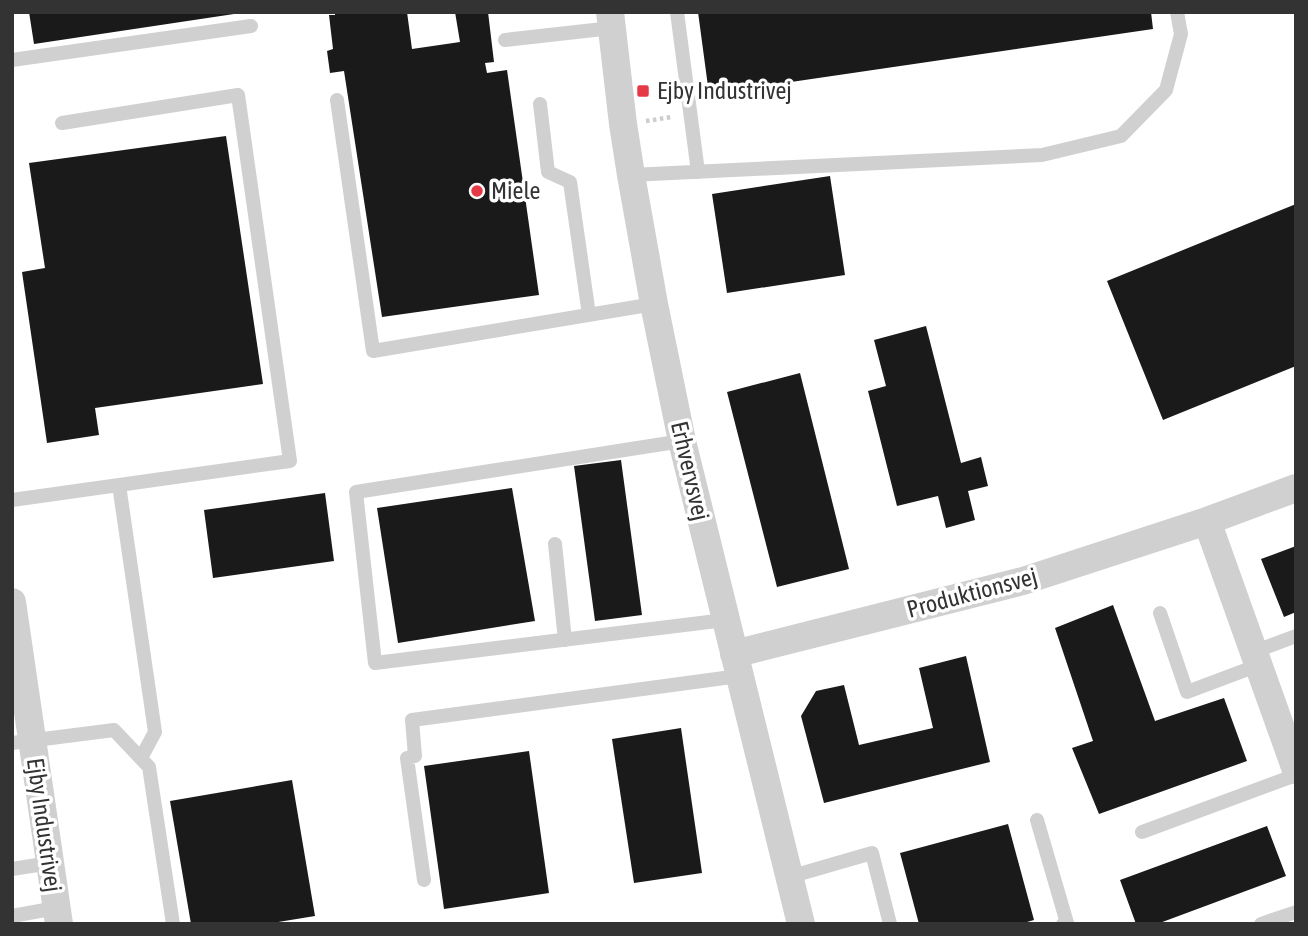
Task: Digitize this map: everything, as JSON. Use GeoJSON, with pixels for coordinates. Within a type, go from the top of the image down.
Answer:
{"type":"FeatureCollection","features":[{"type":"Feature","properties":{"kind":"street","name":"Erhvervsvej"},"geometry":{"type":"LineString","coordinates":[[611,20],[631,176],[682,441],[801,924]]}},
{"type":"Feature","properties":{"kind":"street","name":"Produktionsvej"},"geometry":{"type":"LineString","coordinates":[[736,665],[1023,582],[1207,522],[1296,488]]}},
{"type":"Feature","properties":{"kind":"street"},"geometry":{"type":"LineString","coordinates":[[1207,522],[1296,769]]}},
{"type":"Feature","properties":{"kind":"street","name":"Ejby Industrivej"},"geometry":{"type":"LineString","coordinates":[[12,602],[22,742],[50,863],[57,916]]}},
{"type":"Feature","properties":{"kind":"lane"},"geometry":{"type":"LineString","coordinates":[[677,12],[698,172]]}},
{"type":"Feature","properties":{"kind":"lane"},"geometry":{"type":"LineString","coordinates":[[631,176],[1042,155],[1121,136],[1166,90],[1181,33],[1177,12]]}},
{"type":"Feature","properties":{"kind":"lane"},"geometry":{"type":"LineString","coordinates":[[505,40],[611,20]]}},
{"type":"Feature","properties":{"kind":"lane"},"geometry":{"type":"LineString","coordinates":[[12,60],[251,26]]}},
{"type":"Feature","properties":{"kind":"lane"},"geometry":{"type":"LineString","coordinates":[[12,500],[290,461],[237,95],[62,123]]}},
{"type":"Feature","properties":{"kind":"lane"},"geometry":{"type":"LineString","coordinates":[[337,100],[373,351],[654,304]]}},
{"type":"Feature","properties":{"kind":"lane"},"geometry":{"type":"LineString","coordinates":[[540,104],[548,172],[570,182],[589,315]]}},
{"type":"Feature","properties":{"kind":"lane"},"geometry":{"type":"LineString","coordinates":[[682,441],[356,492],[375,663],[725,620]]}},
{"type":"Feature","properties":{"kind":"lane"},"geometry":{"type":"LineString","coordinates":[[119,485],[155,732],[141,758]]}},
{"type":"Feature","properties":{"kind":"lane"},"geometry":{"type":"LineString","coordinates":[[555,544],[565,640]]}},
{"type":"Feature","properties":{"kind":"lane"},"geometry":{"type":"LineString","coordinates":[[1160,613],[1187,692],[1256,659],[1296,636]]}},
{"type":"Feature","properties":{"kind":"lane"},"geometry":{"type":"LineString","coordinates":[[424,880],[407,758],[415,756],[412,720],[736,665]]}},
{"type":"Feature","properties":{"kind":"lane"},"geometry":{"type":"LineString","coordinates":[[22,742],[114,730],[149,767],[173,924]]}},
{"type":"Feature","properties":{"kind":"lane"},"geometry":{"type":"LineString","coordinates":[[1142,832],[1296,775]]}},
{"type":"Feature","properties":{"kind":"lane"},"geometry":{"type":"LineString","coordinates":[[1037,820],[1067,923],[1063,924]]}},
{"type":"Feature","properties":{"kind":"lane"},"geometry":{"type":"LineString","coordinates":[[789,877],[872,853],[890,924]]}},
{"type":"Feature","properties":{"kind":"lane"},"geometry":{"type":"LineString","coordinates":[[12,869],[50,863]]}},
{"type":"Feature","properties":{"kind":"lane"},"geometry":{"type":"LineString","coordinates":[[1261,924],[1296,912]]}},
{"type":"Feature","properties":{"kind":"lane"},"geometry":{"type":"LineString","coordinates":[[12,916],[57,916]]}},
{"type":"Feature","properties":{"kind":"path"},"geometry":{"type":"LineString","coordinates":[[623,124],[691,114]]}},
{"type":"Feature","properties":{"kind":"building"},"geometry":{"type":"Polygon","coordinates":[[[29,12],[234,12],[234,14],[34,44],[29,12]]]}},
{"type":"Feature","properties":{"kind":"building"},"geometry":{"type":"Polygon","coordinates":[[[335,12],[407,12],[412,49],[460,42],[455,12],[488,12],[494,62],[485,63],[487,73],[507,70],[539,295],[382,317],[344,71],[330,73],[327,51],[333,49],[329,15],[335,15],[335,12]]]}},
{"type":"Feature","properties":{"kind":"building"},"geometry":{"type":"Polygon","coordinates":[[[698,12],[1151,12],[1153,29],[709,94],[698,12]]]}},
{"type":"Feature","properties":{"kind":"building"},"geometry":{"type":"Polygon","coordinates":[[[226,136],[263,384],[95,408],[99,435],[47,443],[22,272],[45,268],[29,163],[226,136]]]}},
{"type":"Feature","properties":{"kind":"building"},"geometry":{"type":"Polygon","coordinates":[[[830,176],[845,275],[727,293],[712,194],[830,176]]]}},
{"type":"Feature","properties":{"kind":"building"},"geometry":{"type":"Polygon","coordinates":[[[1296,204],[1296,366],[1163,420],[1107,281],[1296,204]]]}},
{"type":"Feature","properties":{"kind":"building"},"geometry":{"type":"Polygon","coordinates":[[[926,326],[961,463],[981,457],[988,486],[968,491],[975,520],[946,528],[938,496],[897,506],[868,391],[886,386],[874,340],[926,326]]]}},
{"type":"Feature","properties":{"kind":"building"},"geometry":{"type":"Polygon","coordinates":[[[800,373],[849,569],[777,587],[727,392],[800,373]]]}},
{"type":"Feature","properties":{"kind":"building"},"geometry":{"type":"Polygon","coordinates":[[[621,460],[642,615],[595,621],[574,466],[621,460]]]}},
{"type":"Feature","properties":{"kind":"building"},"geometry":{"type":"Polygon","coordinates":[[[512,488],[535,621],[398,643],[377,508],[512,488]]]}},
{"type":"Feature","properties":{"kind":"building"},"geometry":{"type":"Polygon","coordinates":[[[325,493],[334,561],[213,578],[204,510],[325,493]]]}},
{"type":"Feature","properties":{"kind":"building"},"geometry":{"type":"Polygon","coordinates":[[[1296,546],[1296,612],[1284,617],[1261,559],[1296,546]]]}},
{"type":"Feature","properties":{"kind":"building"},"geometry":{"type":"Polygon","coordinates":[[[1113,605],[1155,721],[1224,698],[1247,761],[1099,814],[1072,748],[1093,741],[1055,628],[1113,605]]]}},
{"type":"Feature","properties":{"kind":"building"},"geometry":{"type":"Polygon","coordinates":[[[966,656],[990,762],[824,803],[801,716],[816,691],[844,685],[859,745],[933,728],[919,668],[966,656]]]}},
{"type":"Feature","properties":{"kind":"building"},"geometry":{"type":"Polygon","coordinates":[[[681,728],[702,873],[634,883],[612,739],[681,728]]]}},
{"type":"Feature","properties":{"kind":"building"},"geometry":{"type":"Polygon","coordinates":[[[529,751],[549,893],[444,909],[424,766],[529,751]]]}},
{"type":"Feature","properties":{"kind":"building"},"geometry":{"type":"Polygon","coordinates":[[[292,780],[315,916],[266,924],[191,924],[170,801],[292,780]]]}},
{"type":"Feature","properties":{"kind":"building"},"geometry":{"type":"Polygon","coordinates":[[[1008,824],[1034,920],[1020,924],[919,924],[900,853],[1008,824]]]}},
{"type":"Feature","properties":{"kind":"building"},"geometry":{"type":"Polygon","coordinates":[[[1267,826],[1286,876],[1157,924],[1136,924],[1120,880],[1267,826]]]}},
{"type":"Feature","properties":{"kind":"place","name":"Ejby Industrivej"},"geometry":{"type":"Point","coordinates":[643,91]}},
{"type":"Feature","properties":{"kind":"place","name":"Miele"},"geometry":{"type":"Point","coordinates":[477,191]}}]}
